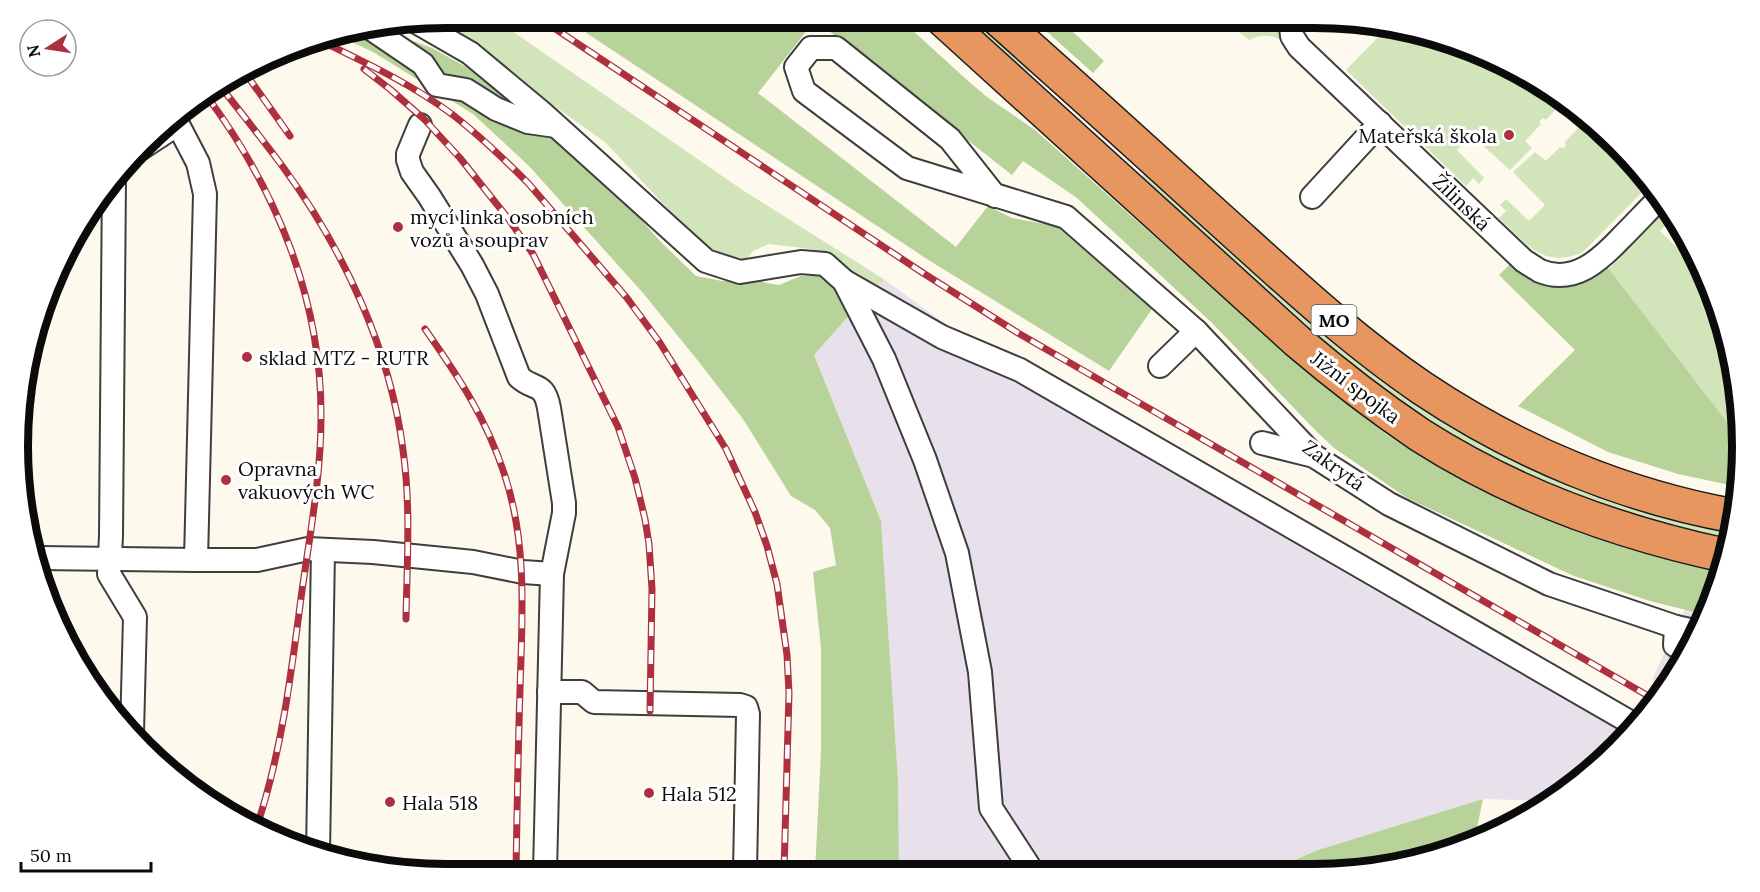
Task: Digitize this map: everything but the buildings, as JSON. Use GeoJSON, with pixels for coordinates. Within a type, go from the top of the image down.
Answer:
{"type":"FeatureCollection","features":[{"type":"Feature","properties":{"kind":"highway","name":"Jižní spojka"},"geometry":{"type":"LineString","coordinates":[[951,28],[1280,327],[1338,376],[1382,409],[1463,460],[1506,483],[1550,502],[1641,535],[1717,554]]}},
{"type":"Feature","properties":{"kind":"highway","name":"Jižní spojka"},"geometry":{"type":"LineString","coordinates":[[1008,28],[1310,300],[1421,387],[1501,435],[1585,474],[1673,503],[1725,514]]}},
{"type":"Feature","properties":{"kind":"street","name":"Žilinská"},"geometry":{"type":"LineString","coordinates":[[1291,28],[1292,36],[1299,47],[1524,261],[1542,271],[1573,273],[1590,266],[1602,258],[1654,204]]}},
{"type":"Feature","properties":{"kind":"street"},"geometry":{"type":"LineString","coordinates":[[428,29],[470,53],[556,126],[706,261],[740,273],[801,262],[825,264],[844,280],[942,338],[1020,370],[1628,721]]}},
{"type":"Feature","properties":{"kind":"street"},"geometry":{"type":"LineString","coordinates":[[379,34],[423,64],[437,85],[466,90],[496,110],[528,122],[556,126]]}},
{"type":"Feature","properties":{"kind":"street","name":"Zakrytá"},"geometry":{"type":"LineString","coordinates":[[995,196],[950,139],[836,48],[811,48],[796,67],[804,91],[907,168],[995,196],[1066,217],[1196,331],[1314,456],[1389,504],[1549,584],[1689,630]]}},
{"type":"Feature","properties":{"kind":"street"},"geometry":{"type":"LineString","coordinates":[[1312,197],[1380,123]]}},
{"type":"Feature","properties":{"kind":"street"},"geometry":{"type":"LineString","coordinates":[[420,125],[408,154],[411,172],[429,196],[482,284],[519,377],[524,382],[541,389],[548,400],[564,513],[552,574],[545,864]]}},
{"type":"Feature","properties":{"kind":"street"},"geometry":{"type":"LineString","coordinates":[[179,126],[198,163],[205,194],[196,560]]}},
{"type":"Feature","properties":{"kind":"street"},"geometry":{"type":"LineString","coordinates":[[114,194],[109,574],[135,617],[132,721]]}},
{"type":"Feature","properties":{"kind":"street"},"geometry":{"type":"LineString","coordinates":[[844,280],[884,359],[925,460],[957,553],[980,672],[992,808],[1028,864]]}},
{"type":"Feature","properties":{"kind":"street"},"geometry":{"type":"LineString","coordinates":[[1160,366],[1196,331]]}},
{"type":"Feature","properties":{"kind":"street"},"geometry":{"type":"LineString","coordinates":[[1262,443],[1314,456]]}},
{"type":"Feature","properties":{"kind":"street"},"geometry":{"type":"LineString","coordinates":[[44,558],[257,560],[302,550],[323,550],[374,552],[473,562],[523,572],[552,574]]}},
{"type":"Feature","properties":{"kind":"street"},"geometry":{"type":"LineString","coordinates":[[318,843],[323,550]]}},
{"type":"Feature","properties":{"kind":"street"},"geometry":{"type":"LineString","coordinates":[[1676,627],[1675,645],[1680,648]]}},
{"type":"Feature","properties":{"kind":"street"},"geometry":{"type":"LineString","coordinates":[[549,692],[582,692],[594,702],[740,705],[746,707],[748,714],[745,864]]}},
{"type":"Feature","properties":{"kind":"shaded area"},"geometry":{"type":"Polygon","coordinates":[[[885,280],[1029,385],[1362,583],[1622,727],[1589,760],[1534,801],[1483,799],[1318,850],[1285,864],[899,864],[898,780],[881,521],[814,355],[870,291],[885,280]]]}},
{"type":"Feature","properties":{"kind":"shaded area"},"geometry":{"type":"Polygon","coordinates":[[[1685,609],[1697,612],[1676,655],[1661,678],[1657,683],[1652,680],[1685,609]]]}},
{"type":"Feature","properties":{"kind":"green space"},"geometry":{"type":"Polygon","coordinates":[[[444,28],[508,28],[744,191],[885,280],[870,291],[812,249],[769,244],[753,251],[747,259],[728,260],[704,247],[605,142],[444,28]]]}},
{"type":"Feature","properties":{"kind":"green space"},"geometry":{"type":"Polygon","coordinates":[[[579,28],[809,28],[758,93],[956,247],[988,206],[1012,218],[1056,226],[1152,309],[1109,371],[930,261],[579,28]]]}},
{"type":"Feature","properties":{"kind":"green space"},"geometry":{"type":"Polygon","coordinates":[[[825,28],[910,28],[987,97],[1035,130],[1296,363],[1387,435],[1490,493],[1580,533],[1628,549],[1712,570],[1697,613],[1650,601],[1574,576],[1407,498],[1334,448],[1211,322],[1077,198],[1023,161],[1012,175],[825,28]]]}},
{"type":"Feature","properties":{"kind":"green space"},"geometry":{"type":"Polygon","coordinates":[[[972,28],[985,28],[1031,69],[1025,76],[972,28]]]}},
{"type":"Feature","properties":{"kind":"green space"},"geometry":{"type":"Polygon","coordinates":[[[1043,28],[1069,28],[1104,61],[1093,73],[1043,28]]]}},
{"type":"Feature","properties":{"kind":"green space"},"geometry":{"type":"Polygon","coordinates":[[[1234,28],[1283,28],[1287,43],[1268,36],[1259,36],[1249,40],[1234,28]]]}},
{"type":"Feature","properties":{"kind":"green space"},"geometry":{"type":"Polygon","coordinates":[[[388,33],[394,34],[432,48],[468,68],[518,104],[603,177],[660,241],[696,276],[722,281],[758,280],[779,285],[801,276],[820,275],[832,281],[851,313],[814,355],[881,521],[898,780],[899,864],[815,864],[821,751],[821,648],[813,572],[836,565],[830,528],[815,510],[791,496],[743,419],[699,362],[643,293],[529,166],[473,114],[373,52],[349,41],[388,33]]]}},
{"type":"Feature","properties":{"kind":"green space"},"geometry":{"type":"Polygon","coordinates":[[[1381,34],[1422,43],[1474,60],[1523,84],[1557,107],[1546,120],[1543,118],[1539,122],[1541,124],[1525,141],[1532,148],[1510,170],[1471,135],[1457,150],[1484,178],[1479,184],[1473,178],[1466,186],[1346,70],[1381,34]]]}},
{"type":"Feature","properties":{"kind":"green space"},"geometry":{"type":"Polygon","coordinates":[[[1581,125],[1609,151],[1644,190],[1583,252],[1557,258],[1536,251],[1499,218],[1506,211],[1500,205],[1506,199],[1529,221],[1545,205],[1513,172],[1535,152],[1546,161],[1560,147],[1563,148],[1566,145],[1565,142],[1581,125]]]}},
{"type":"Feature","properties":{"kind":"green space"},"geometry":{"type":"Polygon","coordinates":[[[1145,173],[1373,373],[1428,412],[1457,429],[1723,529],[1720,539],[1643,518],[1559,488],[1477,450],[1438,428],[1385,394],[1317,338],[1265,294],[1139,179],[1145,173]]]}},
{"type":"Feature","properties":{"kind":"green space"},"geometry":{"type":"Polygon","coordinates":[[[1661,214],[1667,224],[1660,231],[1685,256],[1709,312],[1723,365],[1731,428],[1609,269],[1661,214]]]}},
{"type":"Feature","properties":{"kind":"green space"},"geometry":{"type":"Polygon","coordinates":[[[1510,264],[1521,271],[1605,266],[1609,269],[1731,428],[1730,485],[1678,474],[1608,452],[1518,406],[1575,350],[1499,275],[1510,264]]]}},
{"type":"Feature","properties":{"kind":"green space"},"geometry":{"type":"Polygon","coordinates":[[[1483,799],[1476,831],[1448,841],[1368,860],[1285,864],[1318,850],[1483,799]]]}},
{"type":"Feature","properties":{"kind":"railway"},"geometry":{"type":"LineString","coordinates":[[554,28],[923,273],[1018,333],[1648,696]]}},
{"type":"Feature","properties":{"kind":"railway"},"geometry":{"type":"LineString","coordinates":[[330,45],[421,93],[453,115],[501,156],[528,183],[627,298],[660,343],[726,449],[755,512],[767,546],[777,584],[787,655],[789,693],[784,864]]}},
{"type":"Feature","properties":{"kind":"railway"},"geometry":{"type":"LineString","coordinates":[[364,69],[424,119],[460,158],[507,217],[533,254],[618,427],[635,478],[649,544],[652,589],[650,711]]}},
{"type":"Feature","properties":{"kind":"railway"},"geometry":{"type":"LineString","coordinates":[[249,78],[290,136]]}},
{"type":"Feature","properties":{"kind":"railway"},"geometry":{"type":"LineString","coordinates":[[225,92],[283,167],[325,231],[361,301],[375,337],[397,412],[403,450],[408,534],[406,619]]}},
{"type":"Feature","properties":{"kind":"railway"},"geometry":{"type":"LineString","coordinates":[[211,102],[254,169],[290,248],[304,289],[319,374],[321,418],[314,508],[279,744],[259,819]]}},
{"type":"Feature","properties":{"kind":"railway"},"geometry":{"type":"LineString","coordinates":[[425,329],[460,381],[489,434],[504,473],[517,527],[522,608],[516,864]]}},
{"type":"Feature","properties":{"kind":"place","name":"Mateřská škola"},"geometry":{"type":"Point","coordinates":[1509,135]}},
{"type":"Feature","properties":{"kind":"place","name":"mycí linka osobních vozů a souprav"},"geometry":{"type":"Point","coordinates":[398,227]}},
{"type":"Feature","properties":{"kind":"place","name":"sklad MTZ - RUTR"},"geometry":{"type":"Point","coordinates":[247,357]}},
{"type":"Feature","properties":{"kind":"place","name":"Opravna vakuových WC"},"geometry":{"type":"Point","coordinates":[226,480]}},
{"type":"Feature","properties":{"kind":"place","name":"Hala 512"},"geometry":{"type":"Point","coordinates":[649,793]}},
{"type":"Feature","properties":{"kind":"place","name":"Hala 518"},"geometry":{"type":"Point","coordinates":[390,802]}}]}
